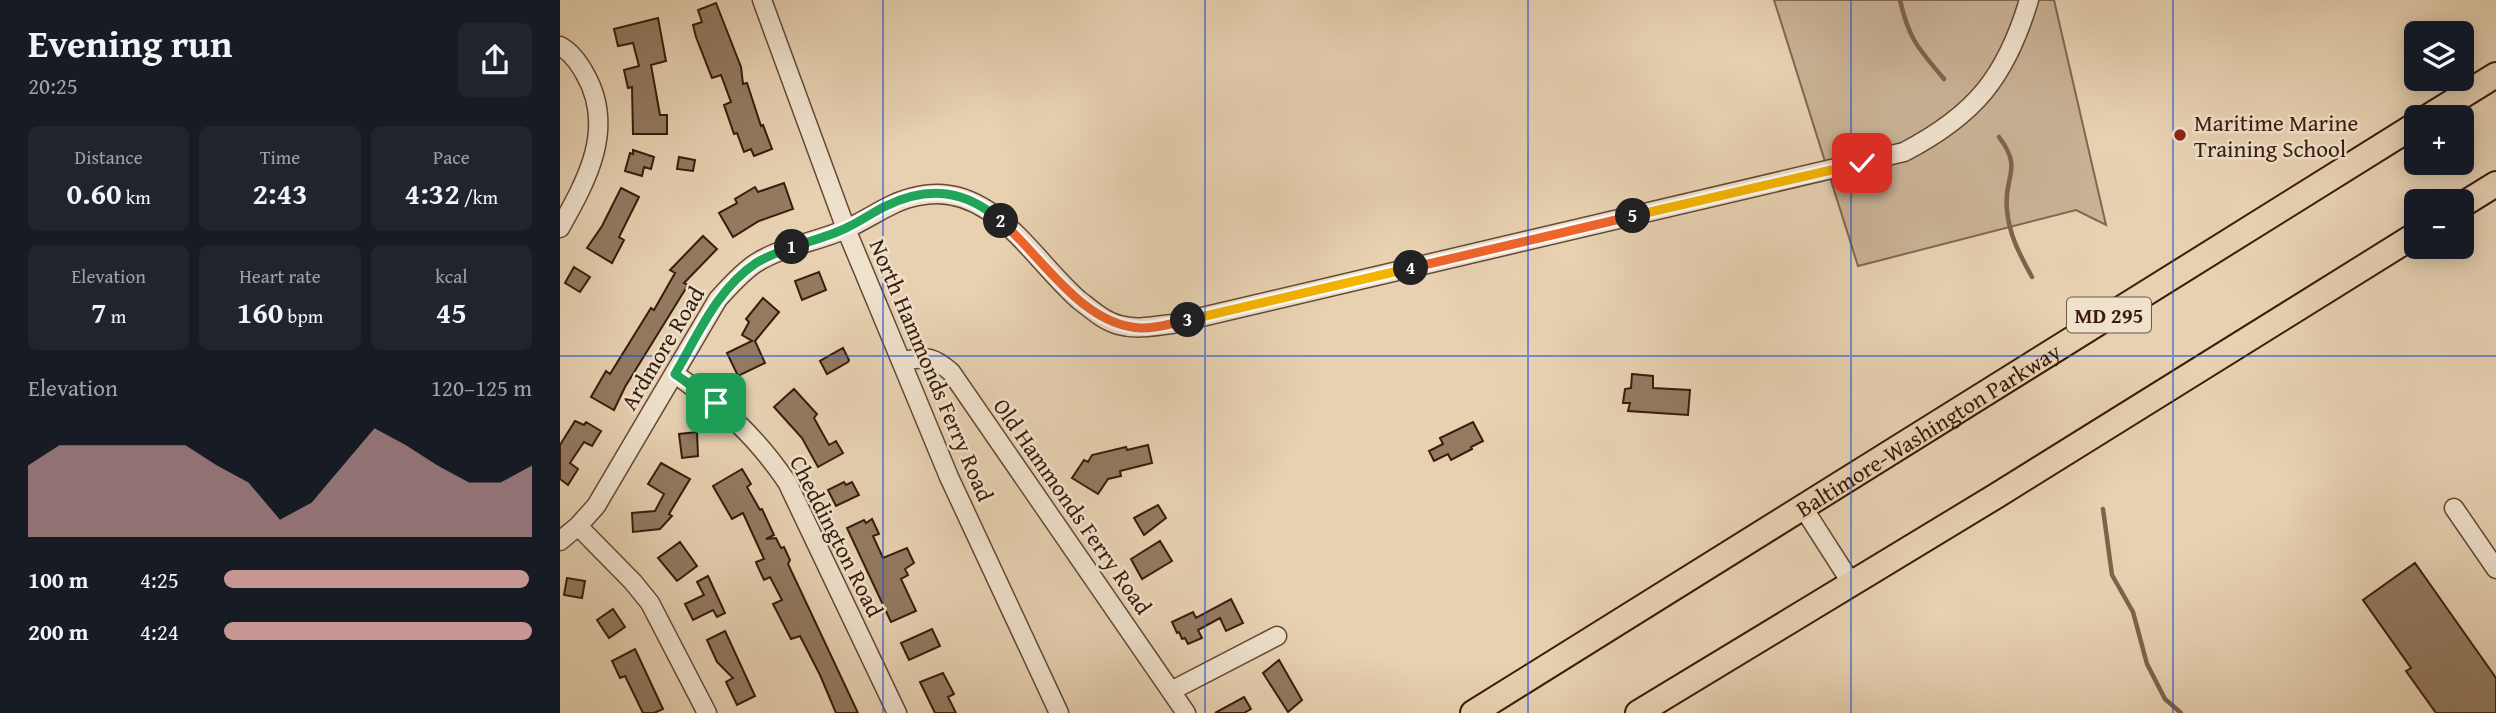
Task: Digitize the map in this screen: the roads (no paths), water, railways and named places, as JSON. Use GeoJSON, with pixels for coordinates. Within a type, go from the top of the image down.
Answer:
{"type":"FeatureCollection","features":[{"type":"Feature","properties":{"kind":"highway"},"geometry":{"type":"LineString","coordinates":[[2447,105],[2496,75]]}},
{"type":"Feature","properties":{"kind":"highway","name":"Baltimore-Washington Parkway"},"geometry":{"type":"LineString","coordinates":[[1473,713],[2404,132]]}},
{"type":"Feature","properties":{"kind":"highway"},"geometry":{"type":"LineString","coordinates":[[2474,198],[2496,184]]}},
{"type":"Feature","properties":{"kind":"highway"},"geometry":{"type":"LineString","coordinates":[[1638,713],[1852,584],[2404,242]]}},
{"type":"Feature","properties":{"kind":"street","name":"North Hammonds Ferry Road"},"geometry":{"type":"LineString","coordinates":[[762,0],[846,229],[955,489],[1059,713]]}},
{"type":"Feature","properties":{"kind":"street","name":"Ardmore Road"},"geometry":{"type":"LineString","coordinates":[[560,541],[596,506],[718,299],[757,263],[846,229],[888,205],[918,195],[940,193],[965,197],[985,207],[1007,226],[1071,293],[1097,315],[1119,325],[1142,328],[1172,324],[1904,152],[1937,135],[1968,110],[1993,82],[2010,52],[2029,0]]}},
{"type":"Feature","properties":{"kind":"street"},"geometry":{"type":"LineString","coordinates":[[560,46],[579,63],[592,86],[599,130],[585,183],[560,228]]}},
{"type":"Feature","properties":{"kind":"street","name":"Old Hammonds Ferry Road"},"geometry":{"type":"LineString","coordinates":[[901,361],[937,359],[951,372],[1186,713]]}},
{"type":"Feature","properties":{"kind":"street","name":"Cheddington Road"},"geometry":{"type":"LineString","coordinates":[[675,374],[740,423],[765,450],[787,482],[897,713]]}},
{"type":"Feature","properties":{"kind":"street"},"geometry":{"type":"LineString","coordinates":[[1802,506],[1852,584]]}},
{"type":"Feature","properties":{"kind":"street"},"geometry":{"type":"LineString","coordinates":[[2454,508],[2496,569]]}},
{"type":"Feature","properties":{"kind":"street"},"geometry":{"type":"LineString","coordinates":[[578,526],[650,603],[707,713]]}},
{"type":"Feature","properties":{"kind":"street"},"geometry":{"type":"LineString","coordinates":[[1171,691],[1277,636]]}},
{"type":"Feature","properties":{"kind":"waterway"},"geometry":{"type":"LineString","coordinates":[[1900,0],[1907,25],[1916,43],[1944,79]]}},
{"type":"Feature","properties":{"kind":"waterway"},"geometry":{"type":"LineString","coordinates":[[1999,137],[2006,148],[2011,166],[2007,198],[2010,228],[2032,277]]}},
{"type":"Feature","properties":{"kind":"waterway"},"geometry":{"type":"LineString","coordinates":[[2103,509],[2112,575],[2133,612],[2147,664],[2165,699],[2181,713]]}},
{"type":"Feature","properties":{"kind":"place","name":"Maritime Marine Training School"},"geometry":{"type":"Point","coordinates":[2180,135]}}]}
